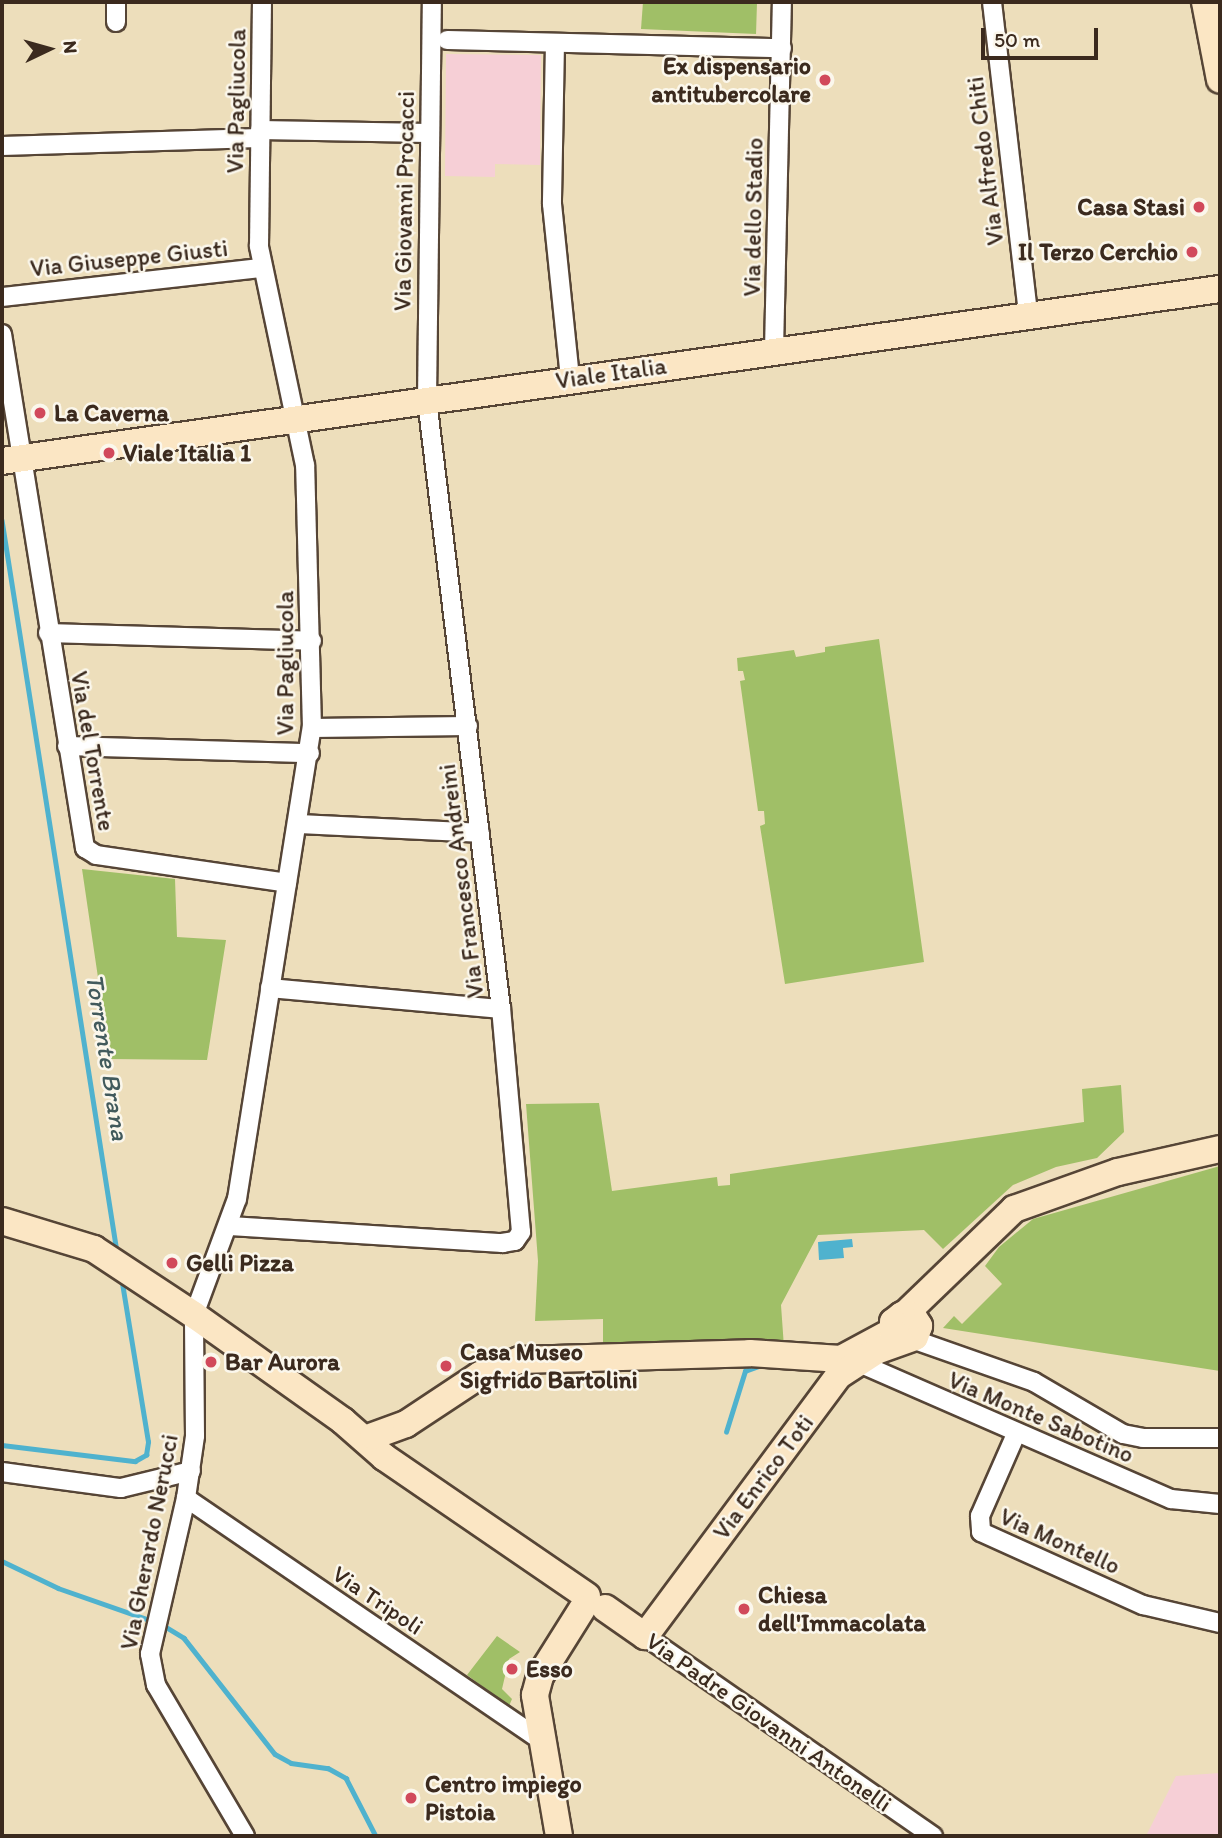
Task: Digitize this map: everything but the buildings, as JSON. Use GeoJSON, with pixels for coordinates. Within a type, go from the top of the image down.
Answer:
{"type":"FeatureCollection","features":[{"type":"Feature","properties":{"kind":"main road"},"geometry":{"type":"LineString","coordinates":[[1205,2],[1220,80]]}},
{"type":"Feature","properties":{"kind":"main road","name":"Viale Italia"},"geometry":{"type":"LineString","coordinates":[[9,460],[1220,289]]}},
{"type":"Feature","properties":{"kind":"main road","name":"Via Enrico Toti"},"geometry":{"type":"LineString","coordinates":[[645,1636],[852,1360],[909,1328],[1014,1209],[1118,1172],[1220,1149]]}},
{"type":"Feature","properties":{"kind":"main road"},"geometry":{"type":"LineString","coordinates":[[2,1221],[94,1249],[194,1315],[342,1421],[384,1457],[430,1485]]}},
{"type":"Feature","properties":{"kind":"main road"},"geometry":{"type":"LineString","coordinates":[[373,1436],[406,1424],[480,1375],[520,1360],[750,1353],[852,1360]]}},
{"type":"Feature","properties":{"kind":"main road"},"geometry":{"type":"LineString","coordinates":[[342,1421],[373,1436],[421,1470],[430,1485]]}},
{"type":"Feature","properties":{"kind":"main road","name":"Via Padre Giovanni Antonelli"},"geometry":{"type":"LineString","coordinates":[[430,1485],[592,1608],[645,1636]]}},
{"type":"Feature","properties":{"kind":"main road"},"geometry":{"type":"LineString","coordinates":[[559,1836],[541,1730],[554,1679],[592,1608]]}},
{"type":"Feature","properties":{"kind":"street"},"geometry":{"type":"LineString","coordinates":[[116,2],[116,22]]}},
{"type":"Feature","properties":{"kind":"street","name":"Via Pagliucola"},"geometry":{"type":"LineString","coordinates":[[194,1315],[230,1226],[312,728],[312,641],[305,465],[262,268],[259,134],[262,2]]}},
{"type":"Feature","properties":{"kind":"street","name":"Via Giovanni Procacci"},"geometry":{"type":"LineString","coordinates":[[426,400],[432,2]]}},
{"type":"Feature","properties":{"kind":"street","name":"Via dello Stadio"},"geometry":{"type":"LineString","coordinates":[[774,350],[782,2]]}},
{"type":"Feature","properties":{"kind":"street","name":"Via Alfredo Chiti"},"geometry":{"type":"LineString","coordinates":[[992,2],[1028,314]]}},
{"type":"Feature","properties":{"kind":"street"},"geometry":{"type":"LineString","coordinates":[[447,40],[782,48]]}},
{"type":"Feature","properties":{"kind":"street"},"geometry":{"type":"LineString","coordinates":[[555,43],[551,192],[570,379]]}},
{"type":"Feature","properties":{"kind":"street"},"geometry":{"type":"LineString","coordinates":[[2,146],[259,134],[428,132]]}},
{"type":"Feature","properties":{"kind":"street","name":"Via Giuseppe Giusti"},"geometry":{"type":"LineString","coordinates":[[2,297],[262,268]]}},
{"type":"Feature","properties":{"kind":"street","name":"Via del Torrente"},"geometry":{"type":"LineString","coordinates":[[2,334],[9,460],[48,633],[83,844],[91,854],[287,883]]}},
{"type":"Feature","properties":{"kind":"street","name":"Via Francesco Andreini"},"geometry":{"type":"LineString","coordinates":[[230,1226],[510,1243],[522,1232],[501,1009],[426,400]]}},
{"type":"Feature","properties":{"kind":"street"},"geometry":{"type":"LineString","coordinates":[[48,633],[312,641]]}},
{"type":"Feature","properties":{"kind":"street"},"geometry":{"type":"LineString","coordinates":[[312,728],[468,726]]}},
{"type":"Feature","properties":{"kind":"street"},"geometry":{"type":"LineString","coordinates":[[67,746],[310,753]]}},
{"type":"Feature","properties":{"kind":"street"},"geometry":{"type":"LineString","coordinates":[[298,824],[480,833]]}},
{"type":"Feature","properties":{"kind":"street"},"geometry":{"type":"LineString","coordinates":[[270,988],[501,1009]]}},
{"type":"Feature","properties":{"kind":"street","name":"Via Gherardo Nerucci"},"geometry":{"type":"LineString","coordinates":[[194,1315],[195,1436],[191,1471],[151,1638],[156,1685],[246,1836]]}},
{"type":"Feature","properties":{"kind":"street"},"geometry":{"type":"LineString","coordinates":[[909,1328],[1034,1382],[1123,1434],[1143,1438],[1220,1438]]}},
{"type":"Feature","properties":{"kind":"street","name":"Via Monte Sabotino"},"geometry":{"type":"LineString","coordinates":[[852,1360],[1016,1434],[1171,1499],[1220,1504]]}},
{"type":"Feature","properties":{"kind":"street","name":"Via Montello"},"geometry":{"type":"LineString","coordinates":[[1016,1434],[981,1516],[981,1532],[1143,1605],[1220,1623]]}},
{"type":"Feature","properties":{"kind":"street"},"geometry":{"type":"LineString","coordinates":[[2,1472],[121,1488],[191,1471]]}},
{"type":"Feature","properties":{"kind":"street","name":"Via Tripoli"},"geometry":{"type":"LineString","coordinates":[[186,1497],[541,1730]]}},
{"type":"Feature","properties":{"kind":"street","name":"Via Padre Giovanni Antonelli"},"geometry":{"type":"LineString","coordinates":[[645,1636],[933,1836]]}},
{"type":"Feature","properties":{"kind":"shaded area"},"geometry":{"type":"Polygon","coordinates":[[[446,54],[541,55],[540,165],[495,164],[495,177],[445,176],[446,54]]]}},
{"type":"Feature","properties":{"kind":"shaded area"},"geometry":{"type":"Polygon","coordinates":[[[1220,1773],[1220,1836],[1146,1836],[1176,1776],[1220,1773]]]}},
{"type":"Feature","properties":{"kind":"green space"},"geometry":{"type":"Polygon","coordinates":[[[643,2],[757,2],[756,34],[641,29],[643,2]]]}},
{"type":"Feature","properties":{"kind":"green space"},"geometry":{"type":"Polygon","coordinates":[[[879,639],[924,962],[785,984],[760,826],[765,824],[764,811],[758,811],[740,681],[745,680],[743,671],[738,671],[737,658],[794,650],[796,657],[825,652],[825,647],[879,639]]]}},
{"type":"Feature","properties":{"kind":"green space"},"geometry":{"type":"Polygon","coordinates":[[[82,869],[175,879],[177,937],[226,940],[207,1060],[110,1059],[82,869]]]}},
{"type":"Feature","properties":{"kind":"green space"},"geometry":{"type":"Polygon","coordinates":[[[1121,1085],[1124,1132],[1097,1158],[1056,1167],[1013,1185],[943,1249],[924,1230],[818,1235],[781,1305],[784,1347],[603,1349],[603,1319],[535,1321],[538,1261],[526,1104],[599,1103],[612,1191],[717,1177],[718,1186],[730,1185],[730,1174],[1084,1122],[1082,1089],[1121,1085]]]}},
{"type":"Feature","properties":{"kind":"green space"},"geometry":{"type":"Polygon","coordinates":[[[1220,1166],[1220,1371],[943,1328],[954,1316],[962,1324],[1002,1284],[985,1266],[999,1247],[1033,1219],[1220,1166]]]}},
{"type":"Feature","properties":{"kind":"green space"},"geometry":{"type":"Polygon","coordinates":[[[497,1636],[520,1652],[509,1659],[502,1689],[512,1699],[509,1706],[467,1675],[497,1636]]]}},
{"type":"Feature","properties":{"kind":"water"},"geometry":{"type":"Polygon","coordinates":[[[852,1239],[853,1247],[843,1248],[844,1258],[819,1260],[818,1242],[852,1239]]]}},
{"type":"Feature","properties":{"kind":"waterway","name":"Torrente Brana"},"geometry":{"type":"LineString","coordinates":[[2,520],[117,1252]]}},
{"type":"Feature","properties":{"kind":"waterway","name":"Torrente Brana"},"geometry":{"type":"LineString","coordinates":[[2,1445],[135,1461],[146,1455],[148,1442],[121,1278]]}},
{"type":"Feature","properties":{"kind":"waterway"},"geometry":{"type":"LineString","coordinates":[[726,1432],[745,1371],[759,1366]]}},
{"type":"Feature","properties":{"kind":"waterway"},"geometry":{"type":"LineString","coordinates":[[2,1561],[58,1588],[152,1621]]}},
{"type":"Feature","properties":{"kind":"waterway"},"geometry":{"type":"LineString","coordinates":[[161,1624],[184,1638],[275,1754],[291,1763],[328,1768],[346,1778],[376,1836]]}},
{"type":"Feature","properties":{"kind":"place","name":"Ex dispensario antitubercolare"},"geometry":{"type":"Point","coordinates":[825,80]}},
{"type":"Feature","properties":{"kind":"place","name":"Casa Stasi"},"geometry":{"type":"Point","coordinates":[1199,207]}},
{"type":"Feature","properties":{"kind":"place","name":"Il Terzo Cerchio"},"geometry":{"type":"Point","coordinates":[1192,252]}},
{"type":"Feature","properties":{"kind":"place","name":"La Caverna"},"geometry":{"type":"Point","coordinates":[40,413]}},
{"type":"Feature","properties":{"kind":"place","name":"Viale Italia 1"},"geometry":{"type":"Point","coordinates":[109,453]}},
{"type":"Feature","properties":{"kind":"place","name":"Gelli Pizza"},"geometry":{"type":"Point","coordinates":[172,1263]}},
{"type":"Feature","properties":{"kind":"place","name":"Bar Aurora"},"geometry":{"type":"Point","coordinates":[211,1362]}},
{"type":"Feature","properties":{"kind":"place","name":"Casa Museo Sigfrido Bartolini"},"geometry":{"type":"Point","coordinates":[446,1366]}},
{"type":"Feature","properties":{"kind":"place","name":"Chiesa dell'Immacolata"},"geometry":{"type":"Point","coordinates":[744,1609]}},
{"type":"Feature","properties":{"kind":"place","name":"Esso"},"geometry":{"type":"Point","coordinates":[512,1669]}},
{"type":"Feature","properties":{"kind":"place","name":"Centro impiego Pistoia"},"geometry":{"type":"Point","coordinates":[411,1798]}}]}
